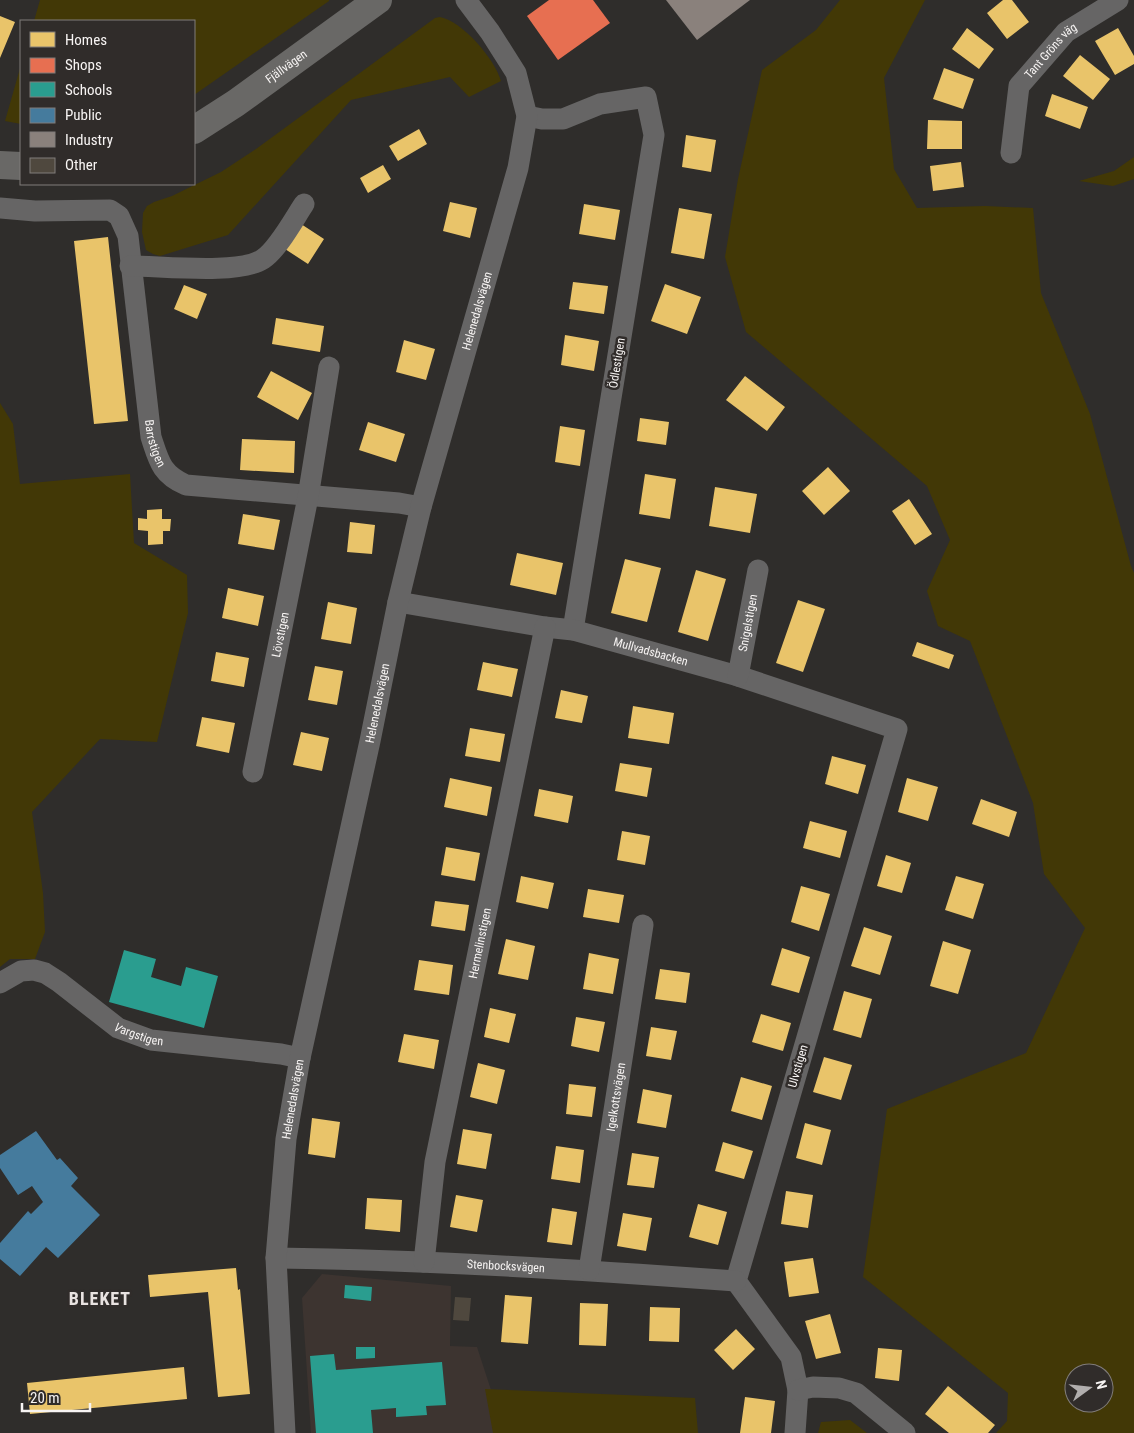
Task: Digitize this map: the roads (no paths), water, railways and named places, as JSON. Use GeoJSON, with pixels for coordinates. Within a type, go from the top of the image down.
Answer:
{"type":"FeatureCollection","features":[{"type":"Feature","properties":{"kind":"street","name":"Fjällvägen"},"geometry":{"type":"LineString","coordinates":[[195,129],[236,103],[378,0]]}},
{"type":"Feature","properties":{"kind":"street","name":"Helenedalsvägen"},"geometry":{"type":"LineString","coordinates":[[285,1433],[276,1258],[286,1139],[300,1058],[370,741],[398,602],[421,507],[518,168],[526,116],[516,73],[490,32],[466,0]]}},
{"type":"Feature","properties":{"kind":"street","name":"Tant Gröns väg"},"geometry":{"type":"LineString","coordinates":[[1011,153],[1019,86],[1066,32],[1118,0]]}},
{"type":"Feature","properties":{"kind":"street","name":"Ödlestigen"},"geometry":{"type":"LineString","coordinates":[[526,116],[542,119],[563,119],[600,104],[646,97],[654,135],[573,630]]}},
{"type":"Feature","properties":{"kind":"street"},"geometry":{"type":"LineString","coordinates":[[0,165],[20,166]]}},
{"type":"Feature","properties":{"kind":"street"},"geometry":{"type":"LineString","coordinates":[[130,266],[225,268],[245,266],[262,260],[272,251],[304,204]]}},
{"type":"Feature","properties":{"kind":"street","name":"Barrstigen"},"geometry":{"type":"LineString","coordinates":[[0,208],[35,212],[110,210],[119,216],[128,236],[151,436],[159,463],[172,479],[186,486],[399,503],[421,507]]}},
{"type":"Feature","properties":{"kind":"street"},"geometry":{"type":"LineString","coordinates":[[308,497],[329,367]]}},
{"type":"Feature","properties":{"kind":"street","name":"Lövstigen"},"geometry":{"type":"LineString","coordinates":[[253,772],[308,497]]}},
{"type":"Feature","properties":{"kind":"street","name":"Snigelstigen"},"geometry":{"type":"LineString","coordinates":[[738,676],[758,570]]}},
{"type":"Feature","properties":{"kind":"street","name":"Mullvadsbacken"},"geometry":{"type":"LineString","coordinates":[[398,602],[573,630],[738,676],[897,729]]}},
{"type":"Feature","properties":{"kind":"street","name":"Hermelinstigen"},"geometry":{"type":"LineString","coordinates":[[424,1262],[435,1162],[545,627]]}},
{"type":"Feature","properties":{"kind":"street","name":"Ulvstigen"},"geometry":{"type":"LineString","coordinates":[[736,1281],[897,729]]}},
{"type":"Feature","properties":{"kind":"street","name":"Igelkottsvägen"},"geometry":{"type":"LineString","coordinates":[[590,1270],[643,925]]}},
{"type":"Feature","properties":{"kind":"street","name":"Vargstigen"},"geometry":{"type":"LineString","coordinates":[[0,983],[21,971],[34,970],[45,973],[59,982],[118,1028],[151,1040],[281,1054],[300,1058]]}},
{"type":"Feature","properties":{"kind":"street","name":"Stenbocksvägen"},"geometry":{"type":"LineString","coordinates":[[276,1258],[424,1262],[590,1270],[736,1281]]}},
{"type":"Feature","properties":{"kind":"street"},"geometry":{"type":"LineString","coordinates":[[736,1281],[792,1357],[798,1390],[796,1433]]}},
{"type":"Feature","properties":{"kind":"street"},"geometry":{"type":"LineString","coordinates":[[798,1390],[813,1387],[839,1388],[856,1393],[906,1433]]}},
{"type":"Feature","properties":{"kind":"district","name":"BLEKET"},"geometry":{"type":"Point","coordinates":[100,1299]}}]}
